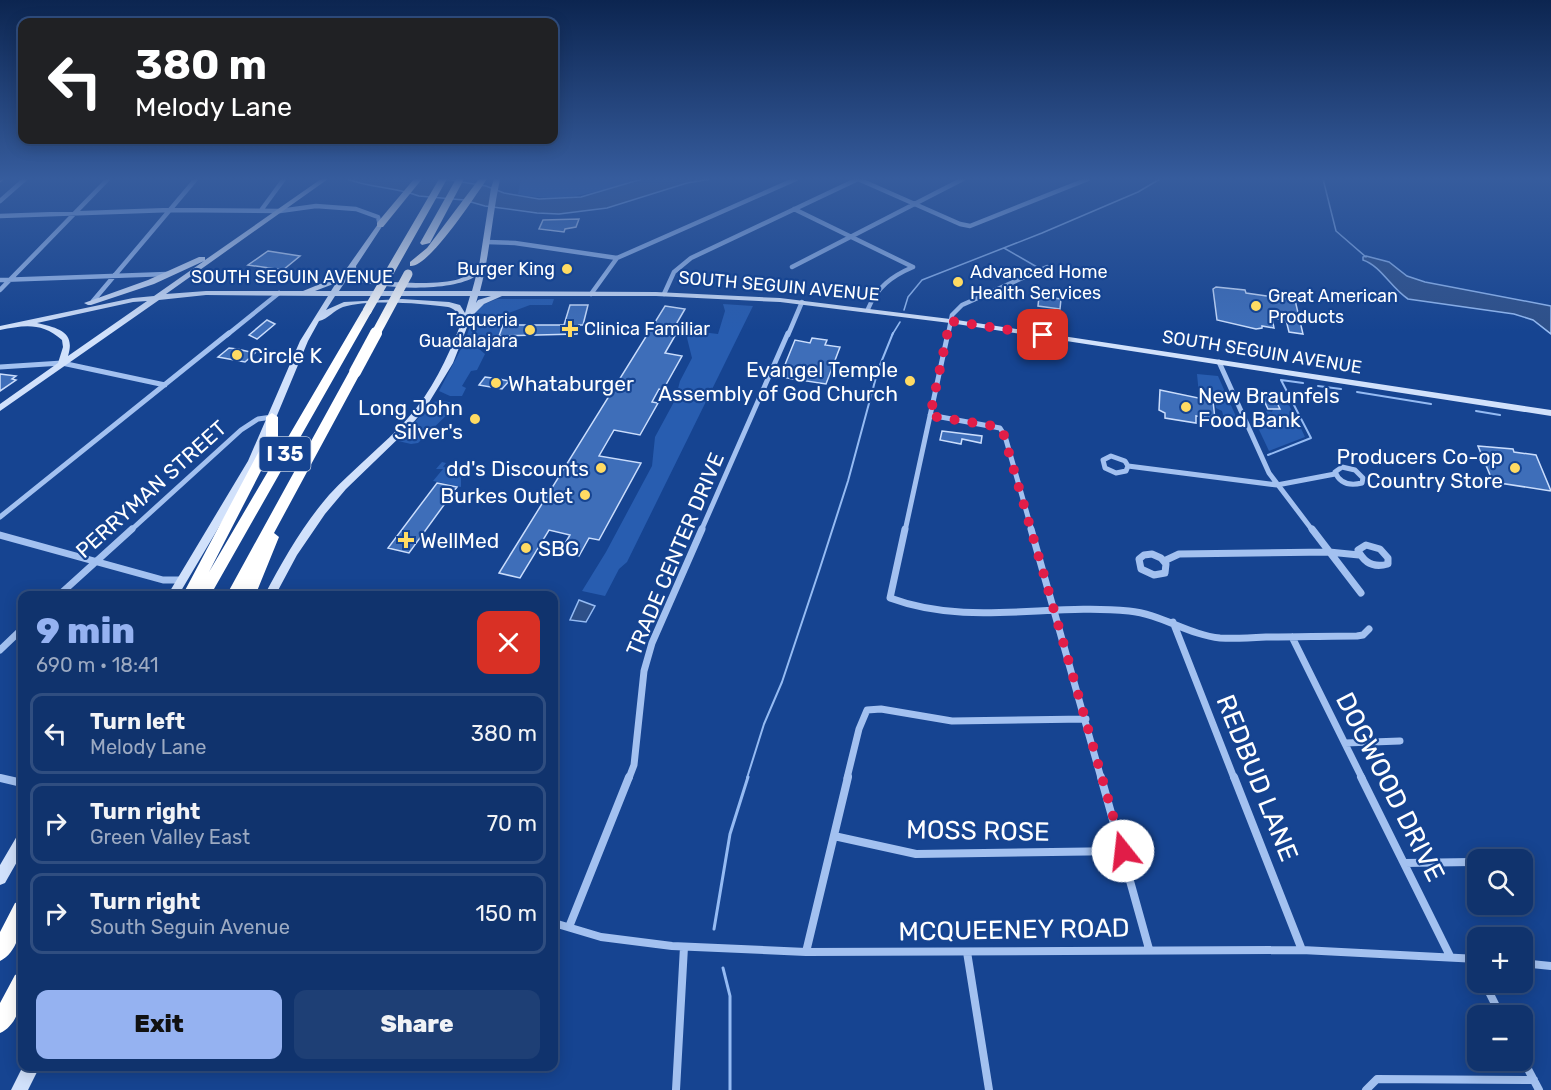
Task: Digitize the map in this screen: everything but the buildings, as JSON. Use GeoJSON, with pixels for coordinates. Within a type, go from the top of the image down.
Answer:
{"type":"FeatureCollection","features":[{"type":"Feature","properties":{"kind":"highway","name":"I 35"},"geometry":{"type":"LineString","coordinates":[[205,591],[413,230]]}},
{"type":"Feature","properties":{"kind":"highway","name":"I 35"},"geometry":{"type":"LineString","coordinates":[[236,591],[432,230]]}},
{"type":"Feature","properties":{"kind":"highway"},"geometry":{"type":"LineString","coordinates":[[411,269],[430,250],[444,230]]}},
{"type":"Feature","properties":{"kind":"highway"},"geometry":{"type":"LineString","coordinates":[[192,591],[255,476],[272,438],[272,417]]}},
{"type":"Feature","properties":{"kind":"highway"},"geometry":{"type":"LineString","coordinates":[[250,591],[266,556],[283,504]]}},
{"type":"Feature","properties":{"kind":"highway"},"geometry":{"type":"LineString","coordinates":[[0,951],[18,917]]}},
{"type":"Feature","properties":{"kind":"highway"},"geometry":{"type":"LineString","coordinates":[[0,1023],[18,989]]}},
{"type":"Feature","properties":{"kind":"main road"},"geometry":{"type":"LineString","coordinates":[[0,408],[253,230]]}},
{"type":"Feature","properties":{"kind":"main road"},"geometry":{"type":"LineString","coordinates":[[175,591],[243,479],[272,417],[293,363],[321,310],[377,230]]}},
{"type":"Feature","properties":{"kind":"main road"},"geometry":{"type":"LineString","coordinates":[[272,591],[288,560],[313,522],[344,486],[409,422],[430,396],[443,373],[476,292],[488,242],[489,230]]}},
{"type":"Feature","properties":{"kind":"main road"},"geometry":{"type":"LineString","coordinates":[[27,322],[170,274],[229,246]]}},
{"type":"Feature","properties":{"kind":"main road"},"geometry":{"type":"LineString","coordinates":[[352,264],[353,277],[371,282],[452,282],[470,277],[482,268]]}},
{"type":"Feature","properties":{"kind":"main road"},"geometry":{"type":"LineString","coordinates":[[482,268],[485,286],[512,293]]}},
{"type":"Feature","properties":{"kind":"main road"},"geometry":{"type":"LineString","coordinates":[[297,294],[329,284],[345,275]]}},
{"type":"Feature","properties":{"kind":"main road","name":"SOUTH SEGUIN AVENUE"},"geometry":{"type":"LineString","coordinates":[[0,328],[157,296],[206,292],[664,294],[802,302],[868,309],[1551,413]]}},
{"type":"Feature","properties":{"kind":"main road"},"geometry":{"type":"LineString","coordinates":[[463,325],[481,302],[512,293]]}},
{"type":"Feature","properties":{"kind":"main road"},"geometry":{"type":"LineString","coordinates":[[297,294],[316,301],[321,306],[321,310]]}},
{"type":"Feature","properties":{"kind":"main road"},"geometry":{"type":"LineString","coordinates":[[311,328],[331,310],[342,305],[365,302],[449,304],[460,311],[463,325]]}},
{"type":"Feature","properties":{"kind":"main road"},"geometry":{"type":"LineString","coordinates":[[27,322],[56,330],[62,335],[67,347],[62,363]]}},
{"type":"Feature","properties":{"kind":"main road"},"geometry":{"type":"LineString","coordinates":[[0,878],[18,848]]}},
{"type":"Feature","properties":{"kind":"main road"},"geometry":{"type":"LineString","coordinates":[[20,1090],[30,1071]]}},
{"type":"Feature","properties":{"kind":"street"},"geometry":{"type":"LineString","coordinates":[[0,290],[59,230]]}},
{"type":"Feature","properties":{"kind":"street"},"geometry":{"type":"LineString","coordinates":[[93,301],[153,230]]}},
{"type":"Feature","properties":{"kind":"street"},"geometry":{"type":"LineString","coordinates":[[591,294],[617,258],[681,230]]}},
{"type":"Feature","properties":{"kind":"street"},"geometry":{"type":"LineString","coordinates":[[664,294],[673,274],[687,260],[750,230]]}},
{"type":"Feature","properties":{"kind":"street"},"geometry":{"type":"LineString","coordinates":[[836,230],[913,267],[882,285],[874,295],[868,309]]}},
{"type":"Feature","properties":{"kind":"street"},"geometry":{"type":"LineString","coordinates":[[792,267],[865,230]]}},
{"type":"Feature","properties":{"kind":"street"},"geometry":{"type":"LineString","coordinates":[[488,242],[515,243],[617,258]]}},
{"type":"Feature","properties":{"kind":"street"},"geometry":{"type":"LineString","coordinates":[[1047,267],[958,307],[952,315],[891,599],[918,608],[951,612],[1128,611],[1173,622],[1216,637],[1357,636],[1363,635],[1369,629]]}},
{"type":"Feature","properties":{"kind":"street"},"geometry":{"type":"LineString","coordinates":[[0,280],[170,274]]}},
{"type":"Feature","properties":{"kind":"street"},"geometry":{"type":"LineString","coordinates":[[0,517],[279,293]]}},
{"type":"Feature","properties":{"kind":"street","name":"TRADE CENTER DRIVE"},"geometry":{"type":"LineString","coordinates":[[568,927],[631,777],[638,747],[644,671],[652,642],[802,302]]}},
{"type":"Feature","properties":{"kind":"street"},"geometry":{"type":"LineString","coordinates":[[1219,362],[1267,470],[1361,594]]}},
{"type":"Feature","properties":{"kind":"street"},"geometry":{"type":"LineString","coordinates":[[0,367],[62,363],[165,385]]}},
{"type":"Feature","properties":{"kind":"street"},"geometry":{"type":"LineString","coordinates":[[930,416],[994,426],[1003,432],[1086,719],[1149,949]]}},
{"type":"Feature","properties":{"kind":"street","name":"PERRYMAN STREET"},"geometry":{"type":"LineString","coordinates":[[63,591],[241,430],[258,419],[272,417]]}},
{"type":"Feature","properties":{"kind":"street"},"geometry":{"type":"LineString","coordinates":[[1128,466],[1277,485],[1335,474],[1339,468],[1351,468],[1361,475],[1363,481],[1359,484],[1347,484],[1339,480],[1335,474]]}},
{"type":"Feature","properties":{"kind":"street"},"geometry":{"type":"LineString","coordinates":[[0,535],[163,580],[181,580]]}},
{"type":"Feature","properties":{"kind":"street"},"geometry":{"type":"LineString","coordinates":[[1164,561],[1179,554],[1329,552],[1359,555],[1367,562],[1377,566],[1385,565],[1389,561],[1384,551],[1370,545],[1360,548],[1359,555]]}},
{"type":"Feature","properties":{"kind":"street"},"geometry":{"type":"LineString","coordinates":[[1148,554],[1164,561],[1167,570],[1158,575],[1145,572],[1138,562],[1141,557],[1148,554]]}},
{"type":"Feature","properties":{"kind":"street","name":"REDBUD LANE"},"geometry":{"type":"LineString","coordinates":[[1173,622],[1302,950]]}},
{"type":"Feature","properties":{"kind":"street"},"geometry":{"type":"LineString","coordinates":[[0,650],[18,632]]}},
{"type":"Feature","properties":{"kind":"street","name":"DOGWOOD DRIVE"},"geometry":{"type":"LineString","coordinates":[[1292,637],[1450,956]]}},
{"type":"Feature","properties":{"kind":"street"},"geometry":{"type":"LineString","coordinates":[[806,952],[859,729],[867,710],[881,709],[952,721],[1086,719]]}},
{"type":"Feature","properties":{"kind":"street"},"geometry":{"type":"LineString","coordinates":[[1345,743],[1401,741]]}},
{"type":"Feature","properties":{"kind":"street"},"geometry":{"type":"LineString","coordinates":[[0,778],[18,782]]}},
{"type":"Feature","properties":{"kind":"street","name":"MOSS ROSE"},"geometry":{"type":"LineString","coordinates":[[834,836],[916,854],[1123,851]]}},
{"type":"Feature","properties":{"kind":"street"},"geometry":{"type":"LineString","coordinates":[[1405,863],[1467,862]]}},
{"type":"Feature","properties":{"kind":"street","name":"MCQUEENEY ROAD"},"geometry":{"type":"LineString","coordinates":[[558,924],[601,937],[684,947],[806,952],[1302,950],[1467,959]]}},
{"type":"Feature","properties":{"kind":"street"},"geometry":{"type":"LineString","coordinates":[[676,1090],[684,947]]}},
{"type":"Feature","properties":{"kind":"street"},"geometry":{"type":"LineString","coordinates":[[967,952],[989,1090]]}},
{"type":"Feature","properties":{"kind":"street"},"geometry":{"type":"LineString","coordinates":[[1533,964],[1551,966]]}},
{"type":"Feature","properties":{"kind":"street"},"geometry":{"type":"LineString","coordinates":[[1529,1071],[1539,1090]]}},
{"type":"Feature","properties":{"kind":"street"},"geometry":{"type":"LineString","coordinates":[[1366,1089],[1377,1079],[1534,1080]]}},
{"type":"Feature","properties":{"kind":"shaded area"},"geometry":{"type":"Polygon","coordinates":[[[1366,256],[1389,262],[1407,276],[1425,282],[1551,306],[1551,334],[1533,320],[1514,314],[1408,299],[1381,272],[1363,260],[1366,256]]]}},
{"type":"Feature","properties":{"kind":"shaded area"},"geometry":{"type":"Polygon","coordinates":[[[497,299],[554,299],[552,305],[530,305],[501,316],[475,313],[479,306],[497,299]]]}},
{"type":"Feature","properties":{"kind":"shaded area"},"geometry":{"type":"Polygon","coordinates":[[[723,304],[753,306],[627,562],[619,569],[605,596],[582,591],[606,552],[652,466],[655,437],[675,400],[680,381],[692,358],[685,330],[718,334],[725,311],[723,304]]]}},
{"type":"Feature","properties":{"kind":"shaded area"},"geometry":{"type":"Polygon","coordinates":[[[503,325],[497,339],[493,341],[466,338],[470,326],[503,325]]]}},
{"type":"Feature","properties":{"kind":"shaded area"},"geometry":{"type":"Polygon","coordinates":[[[462,347],[478,348],[485,354],[477,370],[471,371],[462,386],[466,388],[462,396],[450,396],[439,391],[462,347]]]}},
{"type":"Feature","properties":{"kind":"shaded area"},"geometry":{"type":"Polygon","coordinates":[[[1197,374],[1218,376],[1238,421],[1228,419],[1223,415],[1222,411],[1216,408],[1215,401],[1199,395],[1197,374]]]}},
{"type":"Feature","properties":{"kind":"shaded area"},"geometry":{"type":"Polygon","coordinates":[[[1276,401],[1287,401],[1296,419],[1291,419],[1293,423],[1299,424],[1305,437],[1269,451],[1253,417],[1269,418],[1266,411],[1272,412],[1276,401]]]}},
{"type":"Feature","properties":{"kind":"shaded area"},"geometry":{"type":"Polygon","coordinates":[[[431,402],[453,403],[455,407],[418,443],[398,441],[410,432],[408,431],[431,402]]]}},
{"type":"Feature","properties":{"kind":"shaded area"},"geometry":{"type":"Polygon","coordinates":[[[442,462],[446,463],[443,467],[461,470],[461,487],[433,481],[443,469],[436,469],[442,462]]]}},
{"type":"Feature","properties":{"kind":"shaded area"},"geometry":{"type":"Polygon","coordinates":[[[579,600],[595,606],[586,622],[570,620],[579,600]]]}},
{"type":"Feature","properties":{"kind":"waterway"},"geometry":{"type":"LineString","coordinates":[[904,310],[908,297],[922,280],[1049,230]]}},
{"type":"Feature","properties":{"kind":"waterway"},"geometry":{"type":"LineString","coordinates":[[1336,230],[1366,257]]}},
{"type":"Feature","properties":{"kind":"waterway"},"geometry":{"type":"LineString","coordinates":[[1004,248],[1037,267]]}},
{"type":"Feature","properties":{"kind":"waterway"},"geometry":{"type":"LineString","coordinates":[[893,334],[900,322]]}},
{"type":"Feature","properties":{"kind":"waterway"},"geometry":{"type":"LineString","coordinates":[[747,778],[820,568],[848,481],[878,370],[893,334]]}},
{"type":"Feature","properties":{"kind":"waterway"},"geometry":{"type":"LineString","coordinates":[[1268,455],[1311,438],[1281,380],[1303,383]]}},
{"type":"Feature","properties":{"kind":"waterway"},"geometry":{"type":"LineString","coordinates":[[1318,386],[1341,389]]}},
{"type":"Feature","properties":{"kind":"waterway"},"geometry":{"type":"LineString","coordinates":[[1357,392],[1431,404]]}},
{"type":"Feature","properties":{"kind":"waterway"},"geometry":{"type":"LineString","coordinates":[[1476,411],[1500,415]]}},
{"type":"Feature","properties":{"kind":"waterway"},"geometry":{"type":"LineString","coordinates":[[714,929],[730,834],[748,777]]}},
{"type":"Feature","properties":{"kind":"waterway"},"geometry":{"type":"LineString","coordinates":[[723,968],[730,996],[730,1090]]}},
{"type":"Feature","properties":{"kind":"place","name":"Burger King"},"geometry":{"type":"Point","coordinates":[567,269]}},
{"type":"Feature","properties":{"kind":"place","name":"Advanced Home Health Services"},"geometry":{"type":"Point","coordinates":[958,282]}},
{"type":"Feature","properties":{"kind":"place","name":"Great American Products"},"geometry":{"type":"Point","coordinates":[1256,306]}},
{"type":"Feature","properties":{"kind":"place","name":"Clinica Familiar"},"geometry":{"type":"Point","coordinates":[570,329]}},
{"type":"Feature","properties":{"kind":"place","name":"Taqueria Guadalajara"},"geometry":{"type":"Point","coordinates":[530,330]}},
{"type":"Feature","properties":{"kind":"place","name":"Circle K"},"geometry":{"type":"Point","coordinates":[237,355]}},
{"type":"Feature","properties":{"kind":"place","name":"Evangel Temple Assembly of God Church"},"geometry":{"type":"Point","coordinates":[910,381]}},
{"type":"Feature","properties":{"kind":"place","name":"Whataburger"},"geometry":{"type":"Point","coordinates":[496,383]}},
{"type":"Feature","properties":{"kind":"place","name":"New Braunfels Food Bank"},"geometry":{"type":"Point","coordinates":[1186,407]}},
{"type":"Feature","properties":{"kind":"place","name":"Long John Silver's"},"geometry":{"type":"Point","coordinates":[475,419]}},
{"type":"Feature","properties":{"kind":"place","name":"dd's Discounts"},"geometry":{"type":"Point","coordinates":[601,468]}},
{"type":"Feature","properties":{"kind":"place","name":"Producers Co-op Country Store"},"geometry":{"type":"Point","coordinates":[1515,468]}},
{"type":"Feature","properties":{"kind":"place","name":"Burkes Outlet"},"geometry":{"type":"Point","coordinates":[585,495]}},
{"type":"Feature","properties":{"kind":"place","name":"WellMed"},"geometry":{"type":"Point","coordinates":[406,540]}},
{"type":"Feature","properties":{"kind":"place","name":"SBG"},"geometry":{"type":"Point","coordinates":[526,548]}},
{"type":"Feature","properties":{"kind":"route"},"geometry":{"type":"LineString","coordinates":[[1043,335],[950,321],[930,416],[994,426],[1000,428],[1005,436],[1123,851]]}}]}
